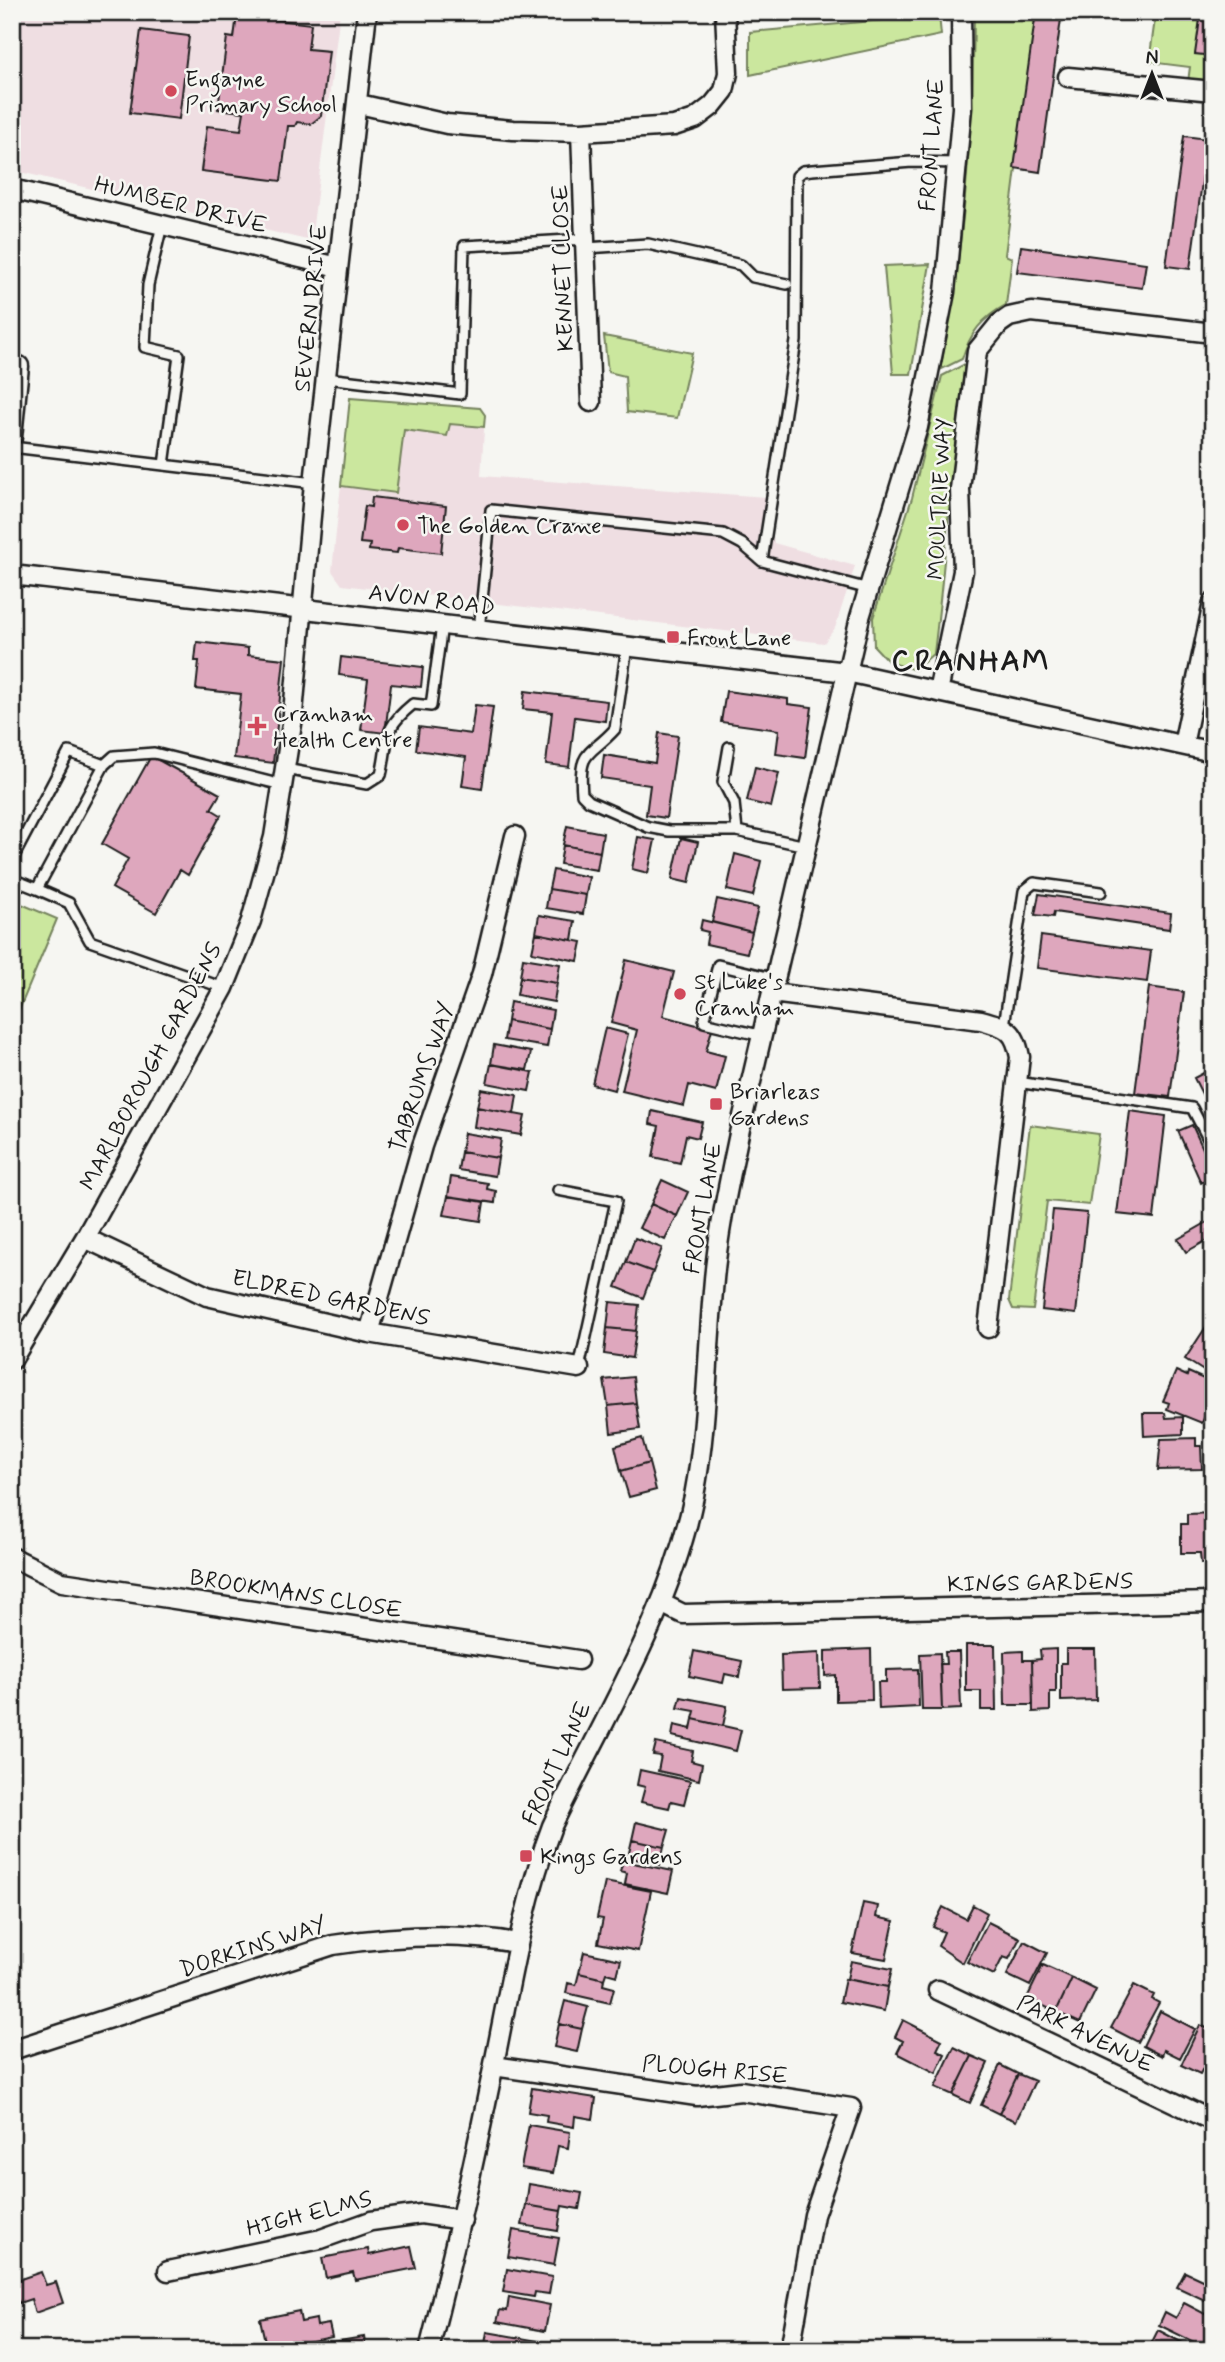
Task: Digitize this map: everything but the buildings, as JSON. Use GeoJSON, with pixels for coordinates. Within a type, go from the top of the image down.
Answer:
{"type":"FeatureCollection","features":[{"type":"Feature","properties":{"kind":"street","name":"SEVERN DRIVE"},"geometry":{"type":"LineString","coordinates":[[302,609],[367,12]]}},
{"type":"Feature","properties":{"kind":"street"},"geometry":{"type":"LineString","coordinates":[[359,104],[447,124],[581,132],[674,126],[695,119],[712,106],[724,91],[728,73],[725,12]]}},
{"type":"Feature","properties":{"kind":"street","name":"FRONT LANE"},"geometry":{"type":"LineString","coordinates":[[429,2350],[462,2220],[516,1944],[534,1874],[552,1826],[661,1603],[693,1498],[703,1441],[713,1290],[725,1205],[847,672],[918,427],[945,292],[962,108],[961,12]]}},
{"type":"Feature","properties":{"kind":"street"},"geometry":{"type":"LineString","coordinates":[[1068,77],[1213,91]]}},
{"type":"Feature","properties":{"kind":"street","name":"KENNET CLOSE"},"geometry":{"type":"LineString","coordinates":[[581,132],[591,402]]}},
{"type":"Feature","properties":{"kind":"street","name":"HUMBER DRIVE"},"geometry":{"type":"LineString","coordinates":[[12,189],[338,267]]}},
{"type":"Feature","properties":{"kind":"street","name":"MOULTRIE WAY"},"geometry":{"type":"LineString","coordinates":[[938,692],[963,571],[960,489],[972,373],[977,351],[990,332],[1009,317],[1032,312],[1213,333]]}},
{"type":"Feature","properties":{"kind":"street"},"geometry":{"type":"LineString","coordinates":[[12,437],[19,366]]}},
{"type":"Feature","properties":{"kind":"street","name":"AVON ROAD"},"geometry":{"type":"LineString","coordinates":[[12,575],[847,672],[1213,752]]}},
{"type":"Feature","properties":{"kind":"street"},"geometry":{"type":"LineString","coordinates":[[1184,745],[1213,603]]}},
{"type":"Feature","properties":{"kind":"street","name":"MARLBOROUGH GARDENS"},"geometry":{"type":"LineString","coordinates":[[12,1360],[85,1238],[224,988],[251,921],[274,837],[284,777],[302,609]]}},
{"type":"Feature","properties":{"kind":"street","name":"TABRUMS WAY"},"geometry":{"type":"LineString","coordinates":[[369,1333],[422,1146],[482,974],[515,836]]}},
{"type":"Feature","properties":{"kind":"street"},"geometry":{"type":"LineString","coordinates":[[774,986],[981,1020],[1004,1026],[1017,1039],[1020,1057],[988,1328]]}},
{"type":"Feature","properties":{"kind":"street","name":"ELDRED GARDENS"},"geometry":{"type":"LineString","coordinates":[[85,1238],[207,1296],[369,1333],[579,1368]]}},
{"type":"Feature","properties":{"kind":"street","name":"BROOKMANS CLOSE"},"geometry":{"type":"LineString","coordinates":[[12,1557],[62,1582],[578,1660]]}},
{"type":"Feature","properties":{"kind":"street","name":"KINGS GARDENS"},"geometry":{"type":"LineString","coordinates":[[661,1603],[683,1614],[1213,1602]]}},
{"type":"Feature","properties":{"kind":"street","name":"DORKINS WAY"},"geometry":{"type":"LineString","coordinates":[[12,2050],[333,1945],[369,1940],[487,1938],[516,1944]]}},
{"type":"Feature","properties":{"kind":"street","name":"PARK AVENUE"},"geometry":{"type":"LineString","coordinates":[[938,1990],[1213,2121]]}},
{"type":"Feature","properties":{"kind":"street","name":"PLOUGH RISE"},"geometry":{"type":"LineString","coordinates":[[494,2066],[696,2096],[741,2091],[851,2108],[814,2215],[790,2350]]}},
{"type":"Feature","properties":{"kind":"street","name":"HIGH ELMS"},"geometry":{"type":"LineString","coordinates":[[169,2270],[321,2239],[371,2221],[421,2214],[462,2220]]}},
{"type":"Feature","properties":{"kind":"lane"},"geometry":{"type":"LineString","coordinates":[[762,561],[796,341],[797,176],[803,171],[839,167],[912,162],[956,163]]}},
{"type":"Feature","properties":{"kind":"lane"},"geometry":{"type":"LineString","coordinates":[[162,225],[148,285],[145,347],[179,355],[164,465]]}},
{"type":"Feature","properties":{"kind":"lane"},"geometry":{"type":"LineString","coordinates":[[327,378],[460,394],[464,246],[648,244],[741,265],[753,277],[787,285]]}},
{"type":"Feature","properties":{"kind":"lane"},"geometry":{"type":"LineString","coordinates":[[12,447],[314,483]]}},
{"type":"Feature","properties":{"kind":"lane"},"geometry":{"type":"LineString","coordinates":[[479,630],[491,510],[723,534],[742,544],[762,561],[869,589]]}},
{"type":"Feature","properties":{"kind":"lane"},"geometry":{"type":"LineString","coordinates":[[37,889],[104,765],[114,756],[154,752],[284,777],[367,784],[381,775],[389,729],[394,719],[412,704],[431,706],[442,625]]}},
{"type":"Feature","properties":{"kind":"lane"},"geometry":{"type":"LineString","coordinates":[[627,646],[615,729],[591,748],[584,759],[582,794],[589,801],[648,827],[669,831],[737,831],[806,846]]}},
{"type":"Feature","properties":{"kind":"lane"},"geometry":{"type":"LineString","coordinates":[[729,747],[723,782],[734,803],[737,831]]}},
{"type":"Feature","properties":{"kind":"lane"},"geometry":{"type":"LineString","coordinates":[[12,860],[69,752],[104,765]]}},
{"type":"Feature","properties":{"kind":"lane"},"geometry":{"type":"LineString","coordinates":[[12,878],[69,903],[90,941],[224,988]]}},
{"type":"Feature","properties":{"kind":"lane"},"geometry":{"type":"LineString","coordinates":[[1004,1026],[1022,897],[1028,885],[1044,883],[1101,892]]}},
{"type":"Feature","properties":{"kind":"lane"},"geometry":{"type":"LineString","coordinates":[[763,1036],[704,1022],[718,965],[774,986]]}},
{"type":"Feature","properties":{"kind":"lane"},"geometry":{"type":"LineString","coordinates":[[1017,1082],[1192,1108],[1213,1148]]}},
{"type":"Feature","properties":{"kind":"lane"},"geometry":{"type":"LineString","coordinates":[[558,1190],[616,1201],[579,1368]]}},
{"type":"Feature","properties":{"kind":"shaded area","name":"Engayne Primary School"},"geometry":{"type":"Polygon","coordinates":[[[12,12],[340,12],[311,241],[12,170],[12,12]]]}},
{"type":"Feature","properties":{"kind":"shaded area"},"geometry":{"type":"Polygon","coordinates":[[[350,398],[480,408],[485,415],[481,476],[766,497],[774,543],[855,566],[835,628],[824,643],[342,585],[332,571],[350,398]]]}},
{"type":"Feature","properties":{"kind":"green space"},"geometry":{"type":"Polygon","coordinates":[[[974,12],[1036,12],[1005,255],[1012,258],[1006,305],[978,327],[962,359],[940,370],[966,192],[974,12]]]}},
{"type":"Feature","properties":{"kind":"green space"},"geometry":{"type":"Polygon","coordinates":[[[1156,12],[1213,12],[1213,86],[1188,82],[1190,67],[1149,62],[1156,12]]]}},
{"type":"Feature","properties":{"kind":"green space"},"geometry":{"type":"Polygon","coordinates":[[[939,15],[941,35],[750,75],[750,32],[939,15]]]}},
{"type":"Feature","properties":{"kind":"green space"},"geometry":{"type":"Polygon","coordinates":[[[930,264],[911,374],[893,374],[884,266],[930,264]]]}},
{"type":"Feature","properties":{"kind":"green space"},"geometry":{"type":"Polygon","coordinates":[[[604,336],[692,353],[677,418],[627,412],[625,376],[608,372],[604,336]]]}},
{"type":"Feature","properties":{"kind":"green space"},"geometry":{"type":"Polygon","coordinates":[[[965,364],[934,653],[915,670],[889,662],[874,646],[873,618],[912,498],[942,376],[965,364]]]}},
{"type":"Feature","properties":{"kind":"green space"},"geometry":{"type":"Polygon","coordinates":[[[350,398],[480,408],[485,415],[484,427],[450,424],[447,436],[404,430],[396,493],[341,486],[350,398]]]}},
{"type":"Feature","properties":{"kind":"green space"},"geometry":{"type":"Polygon","coordinates":[[[12,900],[57,919],[12,1027],[12,900]]]}},
{"type":"Feature","properties":{"kind":"green space"},"geometry":{"type":"Polygon","coordinates":[[[1030,1125],[1099,1134],[1089,1205],[1047,1201],[1033,1310],[1013,1309],[1009,1300],[1030,1125]]]}},
{"type":"Feature","properties":{"kind":"place","name":"Engayne Primary School"},"geometry":{"type":"Point","coordinates":[171,91]}},
{"type":"Feature","properties":{"kind":"place","name":"The Golden Crane"},"geometry":{"type":"Point","coordinates":[403,525]}},
{"type":"Feature","properties":{"kind":"place","name":"Front Lane"},"geometry":{"type":"Point","coordinates":[673,637]}},
{"type":"Feature","properties":{"kind":"place","name":"Cranham Health Centre"},"geometry":{"type":"Point","coordinates":[257,726]}},
{"type":"Feature","properties":{"kind":"place","name":"St Luke's Cranham"},"geometry":{"type":"Point","coordinates":[680,994]}},
{"type":"Feature","properties":{"kind":"place","name":"Briarleas Gardens"},"geometry":{"type":"Point","coordinates":[716,1104]}},
{"type":"Feature","properties":{"kind":"place","name":"Kings Gardens"},"geometry":{"type":"Point","coordinates":[526,1856]}},
{"type":"Feature","properties":{"kind":"district","name":"CRANHAM"},"geometry":{"type":"Point","coordinates":[971,660]}}]}
